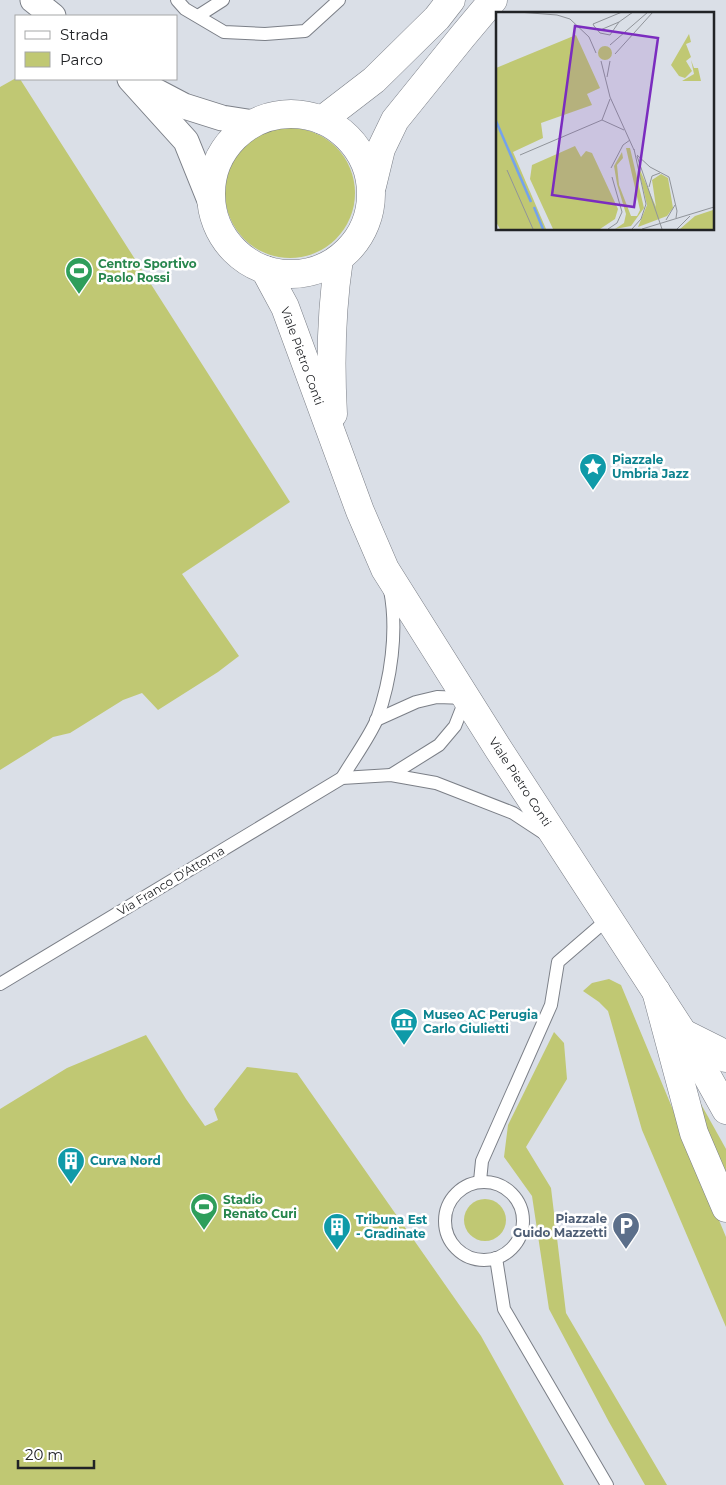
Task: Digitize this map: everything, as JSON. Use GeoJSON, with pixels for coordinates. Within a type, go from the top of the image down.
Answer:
{"type":"FeatureCollection","features":[{"type":"Feature","properties":{"kind":"street"},"geometry":{"type":"LineString","coordinates":[[33,0],[52,15]]}},
{"type":"Feature","properties":{"kind":"street"},"geometry":{"type":"LineString","coordinates":[[322,120],[374,80],[437,18],[452,0]]}},
{"type":"Feature","properties":{"kind":"street"},"geometry":{"type":"LineString","coordinates":[[132,80],[186,141],[211,203],[217,225],[228,244],[245,260],[265,270],[291,274],[316,270],[339,259],[358,240],[369,215],[380,149],[396,120],[493,0]]}},
{"type":"Feature","properties":{"kind":"street"},"geometry":{"type":"LineString","coordinates":[[133,80],[184,106],[222,118],[254,123]]}},
{"type":"Feature","properties":{"kind":"street"},"geometry":{"type":"LineString","coordinates":[[211,203],[212,179],[221,156],[235,136],[254,123],[276,115],[300,114],[322,120],[341,131],[357,147],[367,166],[372,188]]}},
{"type":"Feature","properties":{"kind":"street","name":"Viale Pietro Conti"},"geometry":{"type":"LineString","coordinates":[[334,443],[330,358],[333,297],[339,259]]}},
{"type":"Feature","properties":{"kind":"street","name":"Viale Pietro Conti"},"geometry":{"type":"LineString","coordinates":[[265,270],[285,307],[363,519],[385,569],[466,698],[683,1033],[726,1110]]}},
{"type":"Feature","properties":{"kind":"street"},"geometry":{"type":"LineString","coordinates":[[656,991],[694,1133],[726,1208]]}},
{"type":"Feature","properties":{"kind":"street"},"geometry":{"type":"LineString","coordinates":[[683,1033],[717,1050],[726,1058]]}},
{"type":"Feature","properties":{"kind":"lane"},"geometry":{"type":"LineString","coordinates":[[177,0],[185,9],[224,32],[265,34],[305,31],[339,0]]}},
{"type":"Feature","properties":{"kind":"lane"},"geometry":{"type":"LineString","coordinates":[[198,16],[223,0]]}},
{"type":"Feature","properties":{"kind":"lane","name":"Via Franco D'Attoma"},"geometry":{"type":"LineString","coordinates":[[342,778],[376,720],[387,684],[393,638],[391,597],[385,569]]}},
{"type":"Feature","properties":{"kind":"lane"},"geometry":{"type":"LineString","coordinates":[[376,720],[416,702],[437,697],[466,698]]}},
{"type":"Feature","properties":{"kind":"lane","name":"Via Franco D'Attoma"},"geometry":{"type":"LineString","coordinates":[[391,775],[439,745],[455,726],[466,698]]}},
{"type":"Feature","properties":{"kind":"lane","name":"Via Franco D'Attoma"},"geometry":{"type":"LineString","coordinates":[[0,984],[342,778],[391,775],[436,783],[513,813],[562,845]]}},
{"type":"Feature","properties":{"kind":"lane"},"geometry":{"type":"LineString","coordinates":[[480,1181],[482,1161],[551,1005],[558,962],[609,918]]}},
{"type":"Feature","properties":{"kind":"lane"},"geometry":{"type":"LineString","coordinates":[[480,1181],[493,1182],[505,1187],[514,1195],[521,1206],[522,1231],[517,1243],[508,1252],[496,1258],[483,1260],[470,1258],[459,1251],[450,1241],[445,1229],[448,1203],[456,1192],[467,1185],[480,1181]]}},
{"type":"Feature","properties":{"kind":"lane"},"geometry":{"type":"LineString","coordinates":[[496,1258],[504,1309],[607,1485]]}},
{"type":"Feature","properties":{"kind":"green space","name":"Centro Sportivo Paolo Rossi"},"geometry":{"type":"Polygon","coordinates":[[[15,79],[21,80],[290,502],[182,574],[239,656],[218,672],[158,710],[142,693],[123,700],[70,733],[53,737],[0,770],[0,87],[15,79]]]}},
{"type":"Feature","properties":{"kind":"green space"},"geometry":{"type":"Polygon","coordinates":[[[290,128],[303,129],[315,133],[336,147],[350,168],[354,180],[354,206],[350,218],[336,239],[315,253],[303,257],[290,258],[277,257],[265,253],[244,239],[230,218],[226,206],[225,193],[226,180],[230,168],[244,147],[265,133],[277,129],[290,128]]]}},
{"type":"Feature","properties":{"kind":"green space"},"geometry":{"type":"Polygon","coordinates":[[[609,979],[621,985],[726,1237],[726,1327],[642,1130],[608,1011],[583,991],[592,983],[609,979]]]}},
{"type":"Feature","properties":{"kind":"green space"},"geometry":{"type":"Polygon","coordinates":[[[554,1032],[564,1043],[567,1079],[526,1147],[551,1188],[566,1313],[667,1485],[645,1485],[549,1309],[532,1196],[504,1157],[508,1125],[554,1032]]]}},
{"type":"Feature","properties":{"kind":"green space","name":"Stadio Renato Curi"},"geometry":{"type":"Polygon","coordinates":[[[146,1035],[205,1126],[218,1120],[214,1109],[247,1067],[297,1073],[481,1336],[564,1485],[0,1485],[0,1109],[67,1068],[146,1035]]]}},
{"type":"Feature","properties":{"kind":"green space"},"geometry":{"type":"Polygon","coordinates":[[[692,1088],[726,1149],[726,1174],[695,1104],[692,1088]]]}},
{"type":"Feature","properties":{"kind":"green space"},"geometry":{"type":"Polygon","coordinates":[[[489,1199],[497,1202],[503,1208],[506,1220],[503,1232],[497,1238],[481,1241],[473,1238],[467,1232],[464,1216],[467,1208],[473,1202],[489,1199]]]}},
{"type":"Feature","properties":{"kind":"place","name":"Centro Sportivo Paolo Rossi"},"geometry":{"type":"Point","coordinates":[79,295]}},
{"type":"Feature","properties":{"kind":"place","name":"Piazzale Umbria Jazz"},"geometry":{"type":"Point","coordinates":[593,491]}},
{"type":"Feature","properties":{"kind":"place","name":"Museo AC Perugia Carlo Giulietti"},"geometry":{"type":"Point","coordinates":[404,1046]}},
{"type":"Feature","properties":{"kind":"place","name":"Curva Nord"},"geometry":{"type":"Point","coordinates":[71,1185]}},
{"type":"Feature","properties":{"kind":"place","name":"Stadio Renato Curi"},"geometry":{"type":"Point","coordinates":[204,1231]}},
{"type":"Feature","properties":{"kind":"place","name":"Piazzale Guido Mazzetti"},"geometry":{"type":"Point","coordinates":[626,1250]}},
{"type":"Feature","properties":{"kind":"place","name":"Tribuna Est - Gradinate"},"geometry":{"type":"Point","coordinates":[337,1251]}}]}
